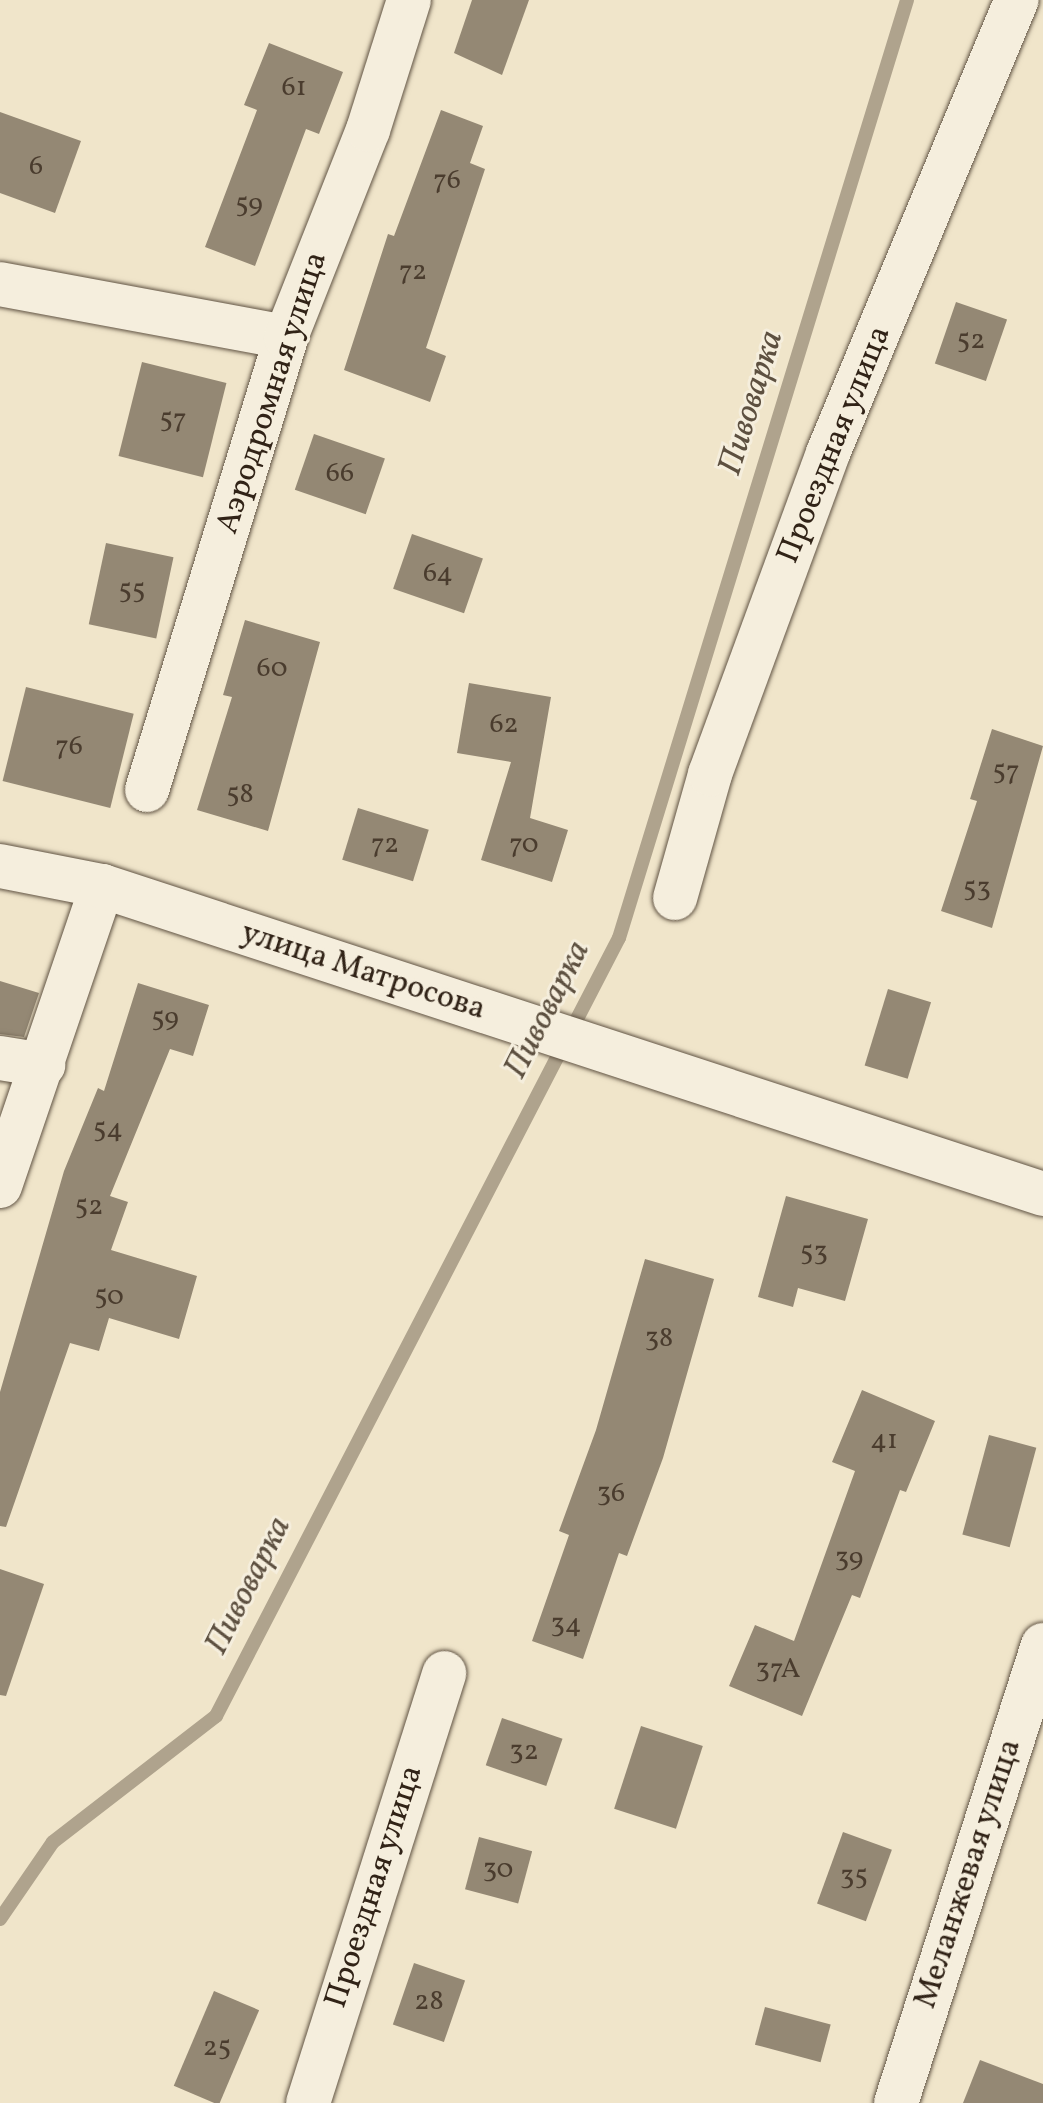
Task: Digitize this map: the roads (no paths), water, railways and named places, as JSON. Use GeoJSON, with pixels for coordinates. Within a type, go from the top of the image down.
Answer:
{"type":"FeatureCollection","features":[{"type":"Feature","properties":{"kind":"street","name":"Аэродромная улица"},"geometry":{"type":"LineString","coordinates":[[147,790],[286,337],[368,130],[409,0]]}},
{"type":"Feature","properties":{"kind":"street","name":"Проездная улица"},"geometry":{"type":"LineString","coordinates":[[675,898],[710,774],[828,453],[1017,0]]}},
{"type":"Feature","properties":{"kind":"street"},"geometry":{"type":"LineString","coordinates":[[0,284],[286,337]]}},
{"type":"Feature","properties":{"kind":"street","name":"улица Матросова"},"geometry":{"type":"LineString","coordinates":[[0,866],[102,886],[1043,1194]]}},
{"type":"Feature","properties":{"kind":"street"},"geometry":{"type":"LineString","coordinates":[[0,1186],[102,886]]}},
{"type":"Feature","properties":{"kind":"street"},"geometry":{"type":"LineString","coordinates":[[0,1058],[43,1065]]}},
{"type":"Feature","properties":{"kind":"street","name":"Меланжевая улица"},"geometry":{"type":"LineString","coordinates":[[896,2103],[1043,1645]]}},
{"type":"Feature","properties":{"kind":"street","name":"Проездная улица"},"geometry":{"type":"LineString","coordinates":[[308,2103],[444,1673]]}},
{"type":"Feature","properties":{"kind":"waterway","name":"Пивоварка"},"geometry":{"type":"LineString","coordinates":[[0,1919],[53,1842],[216,1716],[619,938],[907,0]]}}]}
